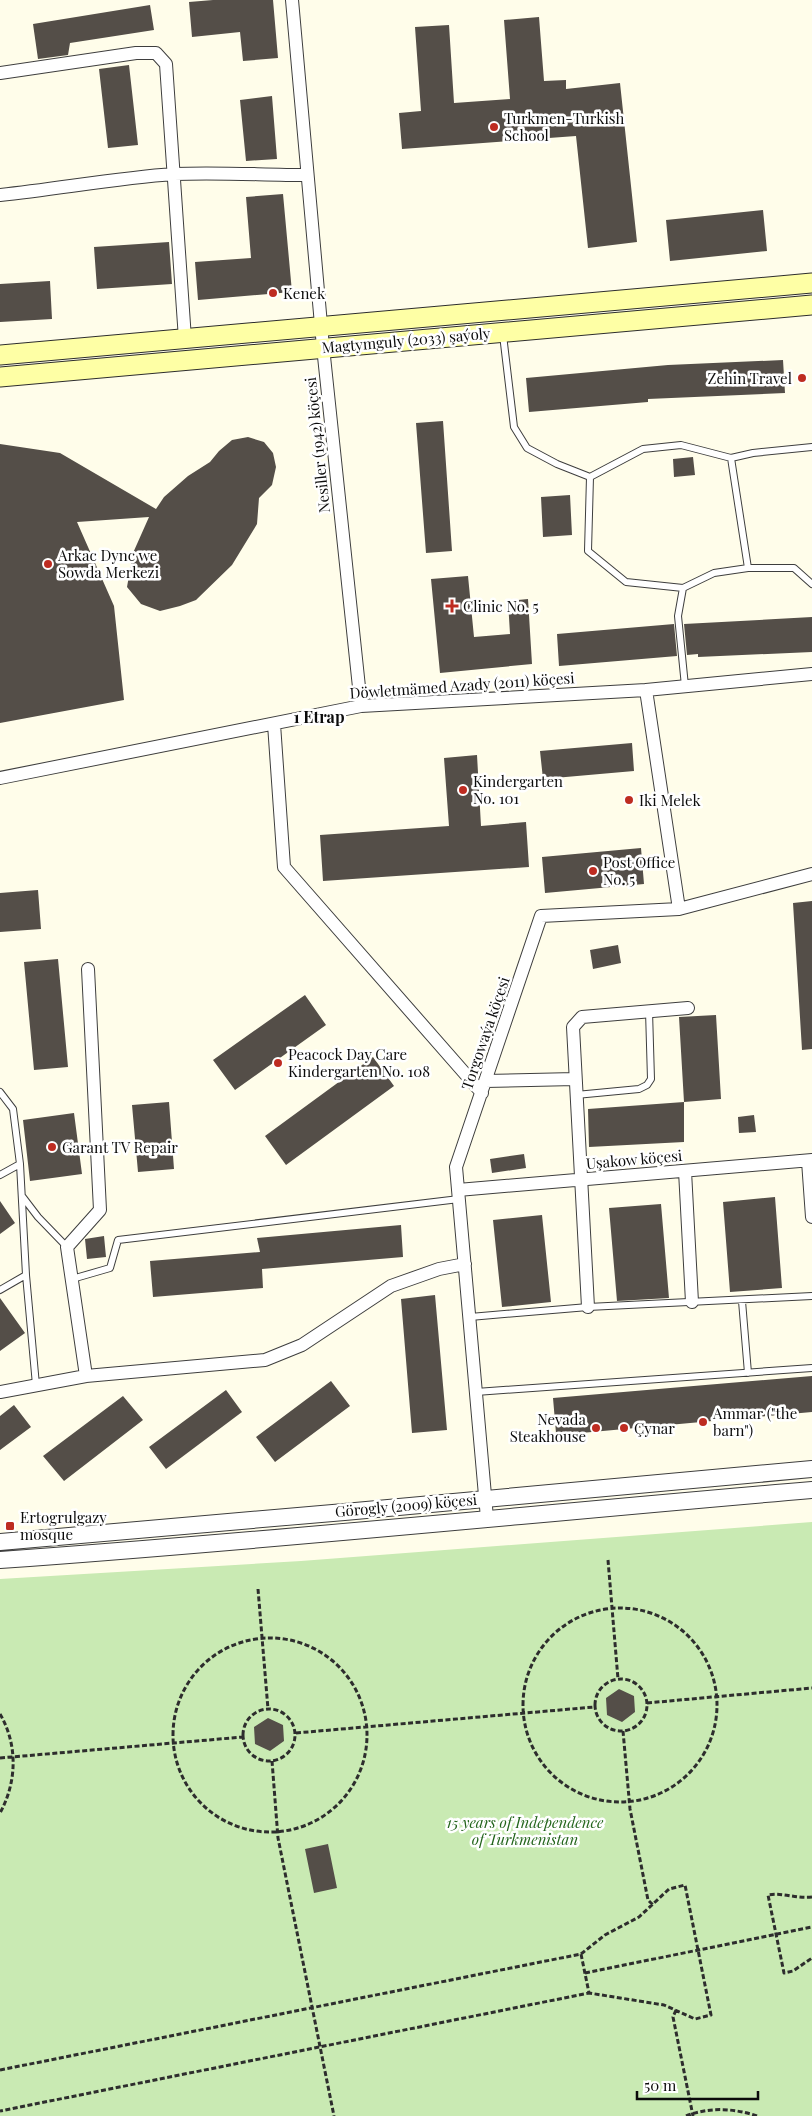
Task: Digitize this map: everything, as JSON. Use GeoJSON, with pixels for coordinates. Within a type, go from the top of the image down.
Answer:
{"type":"FeatureCollection","features":[{"type":"Feature","properties":{"kind":"main road","name":"Magtymguly (2033) şaýoly"},"geometry":{"type":"LineString","coordinates":[[0,355],[812,283]]}},
{"type":"Feature","properties":{"kind":"main road","name":"Magtymguly (2033) şaýoly"},"geometry":{"type":"LineString","coordinates":[[0,377],[812,305]]}},
{"type":"Feature","properties":{"kind":"street","name":"Nesiller (1942) köçesi"},"geometry":{"type":"LineString","coordinates":[[292,0],[321,327],[361,706]]}},
{"type":"Feature","properties":{"kind":"street"},"geometry":{"type":"LineString","coordinates":[[0,73],[136,54],[156,53],[166,64],[172,175],[185,339]]}},
{"type":"Feature","properties":{"kind":"street"},"geometry":{"type":"LineString","coordinates":[[0,195],[88,183],[172,175],[307,175]]}},
{"type":"Feature","properties":{"kind":"street","name":"Döwletmämed Azady (2011) köçesi"},"geometry":{"type":"LineString","coordinates":[[0,778],[361,706],[646,690],[812,674]]}},
{"type":"Feature","properties":{"kind":"street"},"geometry":{"type":"LineString","coordinates":[[646,690],[679,909],[812,874]]}},
{"type":"Feature","properties":{"kind":"street"},"geometry":{"type":"LineString","coordinates":[[274,724],[284,867],[484,1087],[575,1079]]}},
{"type":"Feature","properties":{"kind":"street","name":"Torgowaýa köçesi"},"geometry":{"type":"LineString","coordinates":[[487,1518],[456,1167],[541,916],[679,909]]}},
{"type":"Feature","properties":{"kind":"street"},"geometry":{"type":"LineString","coordinates":[[86,1376],[67,1247],[100,1210],[88,969]]}},
{"type":"Feature","properties":{"kind":"street"},"geometry":{"type":"LineString","coordinates":[[588,1307],[573,1027],[582,1017],[688,1008]]}},
{"type":"Feature","properties":{"kind":"street"},"geometry":{"type":"LineString","coordinates":[[810,1161],[812,1217]]}},
{"type":"Feature","properties":{"kind":"street","name":"Uşakow köçesi"},"geometry":{"type":"LineString","coordinates":[[459,1194],[580,1180],[810,1161]]}},
{"type":"Feature","properties":{"kind":"street"},"geometry":{"type":"LineString","coordinates":[[685,1171],[692,1302]]}},
{"type":"Feature","properties":{"kind":"street"},"geometry":{"type":"LineString","coordinates":[[0,1392],[86,1376],[265,1360],[302,1345],[391,1286],[439,1269],[465,1264]]}},
{"type":"Feature","properties":{"kind":"street","name":"Görogly (2009) köçesi"},"geometry":{"type":"LineString","coordinates":[[0,1542],[812,1469]]}},
{"type":"Feature","properties":{"kind":"street","name":"Görogly (2009) köçesi"},"geometry":{"type":"LineString","coordinates":[[0,1560],[183,1547],[812,1490]]}},
{"type":"Feature","properties":{"kind":"lane"},"geometry":{"type":"LineString","coordinates":[[502,331],[514,427],[527,448],[557,464],[590,477],[643,449],[681,445],[731,458],[812,447]]}},
{"type":"Feature","properties":{"kind":"lane"},"geometry":{"type":"LineString","coordinates":[[731,458],[748,568]]}},
{"type":"Feature","properties":{"kind":"lane"},"geometry":{"type":"LineString","coordinates":[[590,477],[588,551],[626,582],[683,588],[714,573],[748,568],[794,568],[812,584]]}},
{"type":"Feature","properties":{"kind":"lane"},"geometry":{"type":"LineString","coordinates":[[683,588],[678,616],[686,686]]}},
{"type":"Feature","properties":{"kind":"lane"},"geometry":{"type":"LineString","coordinates":[[576,1095],[639,1090],[647,1085],[651,1079],[649,1011]]}},
{"type":"Feature","properties":{"kind":"lane"},"geometry":{"type":"LineString","coordinates":[[0,1092],[12,1109],[20,1164],[26,1275],[36,1386]]}},
{"type":"Feature","properties":{"kind":"lane"},"geometry":{"type":"LineString","coordinates":[[0,1175],[20,1164]]}},
{"type":"Feature","properties":{"kind":"lane"},"geometry":{"type":"LineString","coordinates":[[72,1279],[110,1268],[118,1240],[459,1194]]}},
{"type":"Feature","properties":{"kind":"lane"},"geometry":{"type":"LineString","coordinates":[[22,1195],[38,1217],[67,1247]]}},
{"type":"Feature","properties":{"kind":"lane"},"geometry":{"type":"LineString","coordinates":[[0,1290],[26,1275]]}},
{"type":"Feature","properties":{"kind":"lane"},"geometry":{"type":"LineString","coordinates":[[470,1316],[588,1307],[812,1296]]}},
{"type":"Feature","properties":{"kind":"lane"},"geometry":{"type":"LineString","coordinates":[[742,1300],[748,1372]]}},
{"type":"Feature","properties":{"kind":"lane"},"geometry":{"type":"LineString","coordinates":[[476,1392],[812,1368]]}},
{"type":"Feature","properties":{"kind":"path"},"geometry":{"type":"LineString","coordinates":[[608,1560],[618,1679]]}},
{"type":"Feature","properties":{"kind":"path"},"geometry":{"type":"LineString","coordinates":[[258,1589],[268,1709]]}},
{"type":"Feature","properties":{"kind":"path"},"geometry":{"type":"LineString","coordinates":[[612,1608],[645,1611],[666,1620],[684,1632],[706,1659],[714,1680],[717,1697],[717,1713],[712,1735],[708,1746],[696,1765],[680,1781],[661,1793],[629,1801],[606,1801],[590,1797],[574,1790],[556,1778],[535,1751],[526,1730],[524,1713],[524,1697],[528,1675],[544,1645],[560,1629],[579,1617],[612,1608]]}},
{"type":"Feature","properties":{"kind":"path"},"geometry":{"type":"LineString","coordinates":[[262,1638],[284,1638],[306,1644],[334,1662],[355,1688],[364,1709],[366,1727],[367,1743],[362,1765],[353,1785],[346,1794],[330,1810],[316,1820],[277,1831],[256,1830],[239,1826],[224,1820],[206,1807],[185,1781],[176,1760],[174,1743],[173,1726],[178,1704],[194,1675],[210,1659],[229,1647],[262,1638]]}},
{"type":"Feature","properties":{"kind":"path"},"geometry":{"type":"LineString","coordinates":[[618,1679],[634,1682],[645,1694],[647,1702],[643,1718],[638,1725],[623,1731],[607,1727],[596,1715],[594,1707],[595,1699],[603,1685],[618,1679]]}},
{"type":"Feature","properties":{"kind":"path"},"geometry":{"type":"LineString","coordinates":[[647,1702],[812,1688]]}},
{"type":"Feature","properties":{"kind":"path"},"geometry":{"type":"LineString","coordinates":[[296,1733],[594,1707]]}},
{"type":"Feature","properties":{"kind":"path"},"geometry":{"type":"LineString","coordinates":[[268,1709],[275,1709],[289,1718],[296,1733],[292,1748],[280,1759],[272,1761],[256,1757],[245,1745],[243,1737],[244,1729],[252,1715],[268,1709]]}},
{"type":"Feature","properties":{"kind":"path"},"geometry":{"type":"LineString","coordinates":[[0,1714],[10,1738],[13,1757],[12,1783],[0,1813]]}},
{"type":"Feature","properties":{"kind":"path"},"geometry":{"type":"LineString","coordinates":[[623,1731],[629,1801],[648,1900],[652,1905]]}},
{"type":"Feature","properties":{"kind":"path"},"geometry":{"type":"LineString","coordinates":[[0,1758],[243,1737]]}},
{"type":"Feature","properties":{"kind":"path"},"geometry":{"type":"LineString","coordinates":[[272,1761],[277,1831],[334,2116]]}},
{"type":"Feature","properties":{"kind":"path"},"geometry":{"type":"LineString","coordinates":[[0,2070],[581,1954],[605,1936],[632,1923],[668,1888],[685,1885],[711,2016],[694,2019],[676,2010],[649,2001],[620,1999],[589,1993],[0,2111]]}},
{"type":"Feature","properties":{"kind":"path"},"geometry":{"type":"LineString","coordinates":[[812,1897],[792,1897],[777,1892],[768,1894],[784,1973],[793,1971],[812,1958]]}},
{"type":"Feature","properties":{"kind":"path"},"geometry":{"type":"LineString","coordinates":[[585,1973],[812,1927]]}},
{"type":"Feature","properties":{"kind":"path"},"geometry":{"type":"LineString","coordinates":[[581,1954],[589,1993]]}},
{"type":"Feature","properties":{"kind":"path"},"geometry":{"type":"LineString","coordinates":[[676,2010],[673,2017],[692,2115]]}},
{"type":"Feature","properties":{"kind":"path"},"geometry":{"type":"LineString","coordinates":[[686,2116],[724,2109],[757,2116]]}},
{"type":"Feature","properties":{"kind":"green space","name":"15 years of Independence of Turkmenistan"},"geometry":{"type":"Polygon","coordinates":[[[812,1522],[812,2116],[0,2116],[0,1579],[301,1561],[812,1522]]]}},
{"type":"Feature","properties":{"kind":"building"},"geometry":{"type":"Polygon","coordinates":[[[273,0],[278,58],[243,61],[240,32],[192,37],[189,2],[273,0]]]}},
{"type":"Feature","properties":{"kind":"building"},"geometry":{"type":"Polygon","coordinates":[[[150,5],[154,30],[70,43],[68,55],[38,59],[33,24],[150,5]]]}},
{"type":"Feature","properties":{"kind":"building","name":"Turkmen-Turkish School"},"geometry":{"type":"Polygon","coordinates":[[[539,17],[544,81],[566,80],[566,89],[620,83],[637,242],[588,248],[576,136],[402,149],[399,113],[421,111],[415,27],[449,25],[454,103],[510,99],[504,20],[539,17]]]}},
{"type":"Feature","properties":{"kind":"building"},"geometry":{"type":"Polygon","coordinates":[[[129,65],[138,145],[108,148],[99,69],[129,65]]]}},
{"type":"Feature","properties":{"kind":"building"},"geometry":{"type":"Polygon","coordinates":[[[272,96],[277,159],[246,161],[240,100],[272,96]]]}},
{"type":"Feature","properties":{"kind":"building"},"geometry":{"type":"Polygon","coordinates":[[[283,194],[292,292],[198,300],[195,262],[251,258],[246,197],[283,194]]]}},
{"type":"Feature","properties":{"kind":"building"},"geometry":{"type":"Polygon","coordinates":[[[763,210],[767,251],[670,261],[666,220],[763,210]]]}},
{"type":"Feature","properties":{"kind":"building"},"geometry":{"type":"Polygon","coordinates":[[[169,242],[172,284],[97,289],[94,247],[169,242]]]}},
{"type":"Feature","properties":{"kind":"building"},"geometry":{"type":"Polygon","coordinates":[[[50,281],[52,319],[0,322],[0,284],[50,281]]]}},
{"type":"Feature","properties":{"kind":"building"},"geometry":{"type":"Polygon","coordinates":[[[783,360],[785,393],[648,399],[648,402],[529,412],[526,378],[668,365],[783,360]]]}},
{"type":"Feature","properties":{"kind":"building"},"geometry":{"type":"Polygon","coordinates":[[[443,421],[452,551],[426,553],[416,423],[443,421]]]}},
{"type":"Feature","properties":{"kind":"building"},"geometry":{"type":"Polygon","coordinates":[[[248,437],[264,442],[273,453],[276,467],[272,485],[259,498],[257,524],[232,565],[196,600],[160,611],[141,604],[127,587],[133,553],[149,517],[77,522],[114,606],[124,700],[0,723],[0,444],[60,453],[156,509],[164,497],[188,476],[210,462],[232,440],[248,437]]]}},
{"type":"Feature","properties":{"kind":"building"},"geometry":{"type":"Polygon","coordinates":[[[693,457],[695,475],[674,477],[673,459],[693,457]]]}},
{"type":"Feature","properties":{"kind":"building"},"geometry":{"type":"Polygon","coordinates":[[[570,495],[572,535],[543,537],[541,497],[570,495]]]}},
{"type":"Feature","properties":{"kind":"building","name":"Clinic No. 5"},"geometry":{"type":"Polygon","coordinates":[[[468,576],[474,637],[510,634],[508,601],[528,599],[532,664],[440,673],[431,579],[468,576]]]}},
{"type":"Feature","properties":{"kind":"building"},"geometry":{"type":"Polygon","coordinates":[[[812,617],[812,652],[698,657],[698,654],[687,655],[684,624],[812,617]]]}},
{"type":"Feature","properties":{"kind":"building"},"geometry":{"type":"Polygon","coordinates":[[[674,624],[677,656],[559,666],[557,634],[674,624]]]}},
{"type":"Feature","properties":{"kind":"building"},"geometry":{"type":"Polygon","coordinates":[[[632,743],[634,771],[543,779],[540,751],[632,743]]]}},
{"type":"Feature","properties":{"kind":"building","name":"Kindergarten No. 101"},"geometry":{"type":"Polygon","coordinates":[[[477,755],[481,826],[526,822],[529,867],[323,881],[320,835],[449,826],[444,758],[477,755]]]}},
{"type":"Feature","properties":{"kind":"building","name":"Post Office No. 5"},"geometry":{"type":"Polygon","coordinates":[[[641,848],[644,884],[545,893],[542,857],[641,848]]]}},
{"type":"Feature","properties":{"kind":"building"},"geometry":{"type":"Polygon","coordinates":[[[38,890],[41,929],[0,932],[0,893],[38,890]]]}},
{"type":"Feature","properties":{"kind":"building"},"geometry":{"type":"Polygon","coordinates":[[[812,901],[812,1049],[802,1050],[793,903],[812,901]]]}},
{"type":"Feature","properties":{"kind":"building"},"geometry":{"type":"Polygon","coordinates":[[[618,945],[621,963],[593,969],[590,950],[618,945]]]}},
{"type":"Feature","properties":{"kind":"building"},"geometry":{"type":"Polygon","coordinates":[[[58,959],[68,1067],[34,1070],[24,962],[58,959]]]}},
{"type":"Feature","properties":{"kind":"building"},"geometry":{"type":"Polygon","coordinates":[[[305,995],[326,1025],[235,1090],[213,1060],[305,995]]]}},
{"type":"Feature","properties":{"kind":"building"},"geometry":{"type":"Polygon","coordinates":[[[716,1015],[721,1099],[684,1102],[679,1017],[716,1015]]]}},
{"type":"Feature","properties":{"kind":"building"},"geometry":{"type":"Polygon","coordinates":[[[373,1057],[394,1086],[286,1165],[265,1136],[373,1057]]]}},
{"type":"Feature","properties":{"kind":"building"},"geometry":{"type":"Polygon","coordinates":[[[169,1102],[174,1169],[138,1172],[132,1105],[169,1102]]]}},
{"type":"Feature","properties":{"kind":"building"},"geometry":{"type":"Polygon","coordinates":[[[684,1102],[684,1142],[589,1147],[588,1109],[684,1102]]]}},
{"type":"Feature","properties":{"kind":"building","name":"Garant TV Repair"},"geometry":{"type":"Polygon","coordinates":[[[74,1113],[82,1174],[30,1181],[23,1120],[74,1113]]]}},
{"type":"Feature","properties":{"kind":"building"},"geometry":{"type":"Polygon","coordinates":[[[754,1115],[756,1132],[739,1133],[738,1117],[754,1115]]]}},
{"type":"Feature","properties":{"kind":"building"},"geometry":{"type":"Polygon","coordinates":[[[524,1154],[526,1168],[492,1173],[490,1159],[524,1154]]]}},
{"type":"Feature","properties":{"kind":"building"},"geometry":{"type":"Polygon","coordinates":[[[775,1197],[782,1288],[730,1292],[723,1202],[775,1197]]]}},
{"type":"Feature","properties":{"kind":"building"},"geometry":{"type":"Polygon","coordinates":[[[0,1201],[15,1223],[0,1234],[0,1201]]]}},
{"type":"Feature","properties":{"kind":"building"},"geometry":{"type":"Polygon","coordinates":[[[661,1204],[669,1298],[617,1301],[609,1208],[661,1204]]]}},
{"type":"Feature","properties":{"kind":"building"},"geometry":{"type":"Polygon","coordinates":[[[542,1215],[551,1302],[502,1307],[493,1220],[542,1215]]]}},
{"type":"Feature","properties":{"kind":"building"},"geometry":{"type":"Polygon","coordinates":[[[401,1225],[403,1257],[262,1269],[263,1288],[153,1297],[150,1261],[260,1252],[257,1238],[401,1225]]]}},
{"type":"Feature","properties":{"kind":"building"},"geometry":{"type":"Polygon","coordinates":[[[104,1236],[106,1257],[87,1259],[85,1239],[104,1236]]]}},
{"type":"Feature","properties":{"kind":"building"},"geometry":{"type":"Polygon","coordinates":[[[435,1295],[447,1430],[412,1433],[401,1299],[435,1295]]]}},
{"type":"Feature","properties":{"kind":"building"},"geometry":{"type":"Polygon","coordinates":[[[0,1298],[25,1333],[0,1351],[0,1298]]]}},
{"type":"Feature","properties":{"kind":"building"},"geometry":{"type":"Polygon","coordinates":[[[812,1376],[812,1412],[559,1435],[559,1433],[556,1433],[553,1398],[812,1376]]]}},
{"type":"Feature","properties":{"kind":"building"},"geometry":{"type":"Polygon","coordinates":[[[331,1381],[350,1406],[275,1462],[256,1437],[331,1381]]]}},
{"type":"Feature","properties":{"kind":"building"},"geometry":{"type":"Polygon","coordinates":[[[226,1390],[242,1412],[166,1469],[149,1447],[226,1390]]]}},
{"type":"Feature","properties":{"kind":"building"},"geometry":{"type":"Polygon","coordinates":[[[123,1396],[143,1420],[64,1481],[43,1456],[123,1396]]]}},
{"type":"Feature","properties":{"kind":"building"},"geometry":{"type":"Polygon","coordinates":[[[14,1405],[31,1427],[0,1450],[0,1416],[14,1405]]]}},
{"type":"Feature","properties":{"kind":"building"},"geometry":{"type":"Polygon","coordinates":[[[619,1689],[634,1696],[635,1712],[622,1722],[607,1715],[606,1698],[619,1689]]]}},
{"type":"Feature","properties":{"kind":"building"},"geometry":{"type":"Polygon","coordinates":[[[268,1718],[283,1725],[284,1741],[270,1751],[255,1744],[254,1727],[268,1718]]]}},
{"type":"Feature","properties":{"kind":"building"},"geometry":{"type":"Polygon","coordinates":[[[328,1844],[337,1888],[314,1893],[305,1849],[328,1844]]]}},
{"type":"Feature","properties":{"kind":"place","name":"Turkmen-Turkish School"},"geometry":{"type":"Point","coordinates":[494,127]}},
{"type":"Feature","properties":{"kind":"place","name":"Kenek"},"geometry":{"type":"Point","coordinates":[273,293]}},
{"type":"Feature","properties":{"kind":"place","name":"Zehin Travel"},"geometry":{"type":"Point","coordinates":[802,378]}},
{"type":"Feature","properties":{"kind":"place","name":"Arkac Dync we Sowda Merkezi"},"geometry":{"type":"Point","coordinates":[48,564]}},
{"type":"Feature","properties":{"kind":"place","name":"Clinic No. 5"},"geometry":{"type":"Point","coordinates":[452,606]}},
{"type":"Feature","properties":{"kind":"place","name":"Kindergarten No. 101"},"geometry":{"type":"Point","coordinates":[463,790]}},
{"type":"Feature","properties":{"kind":"place","name":"Iki Melek"},"geometry":{"type":"Point","coordinates":[629,800]}},
{"type":"Feature","properties":{"kind":"place","name":"Post Office No. 5"},"geometry":{"type":"Point","coordinates":[593,871]}},
{"type":"Feature","properties":{"kind":"place","name":"Peacock Day Care Kindergarten No. 108"},"geometry":{"type":"Point","coordinates":[278,1063]}},
{"type":"Feature","properties":{"kind":"place","name":"Garant TV Repair"},"geometry":{"type":"Point","coordinates":[52,1147]}},
{"type":"Feature","properties":{"kind":"place","name":"Ammar (\"the barn\")"},"geometry":{"type":"Point","coordinates":[703,1422]}},
{"type":"Feature","properties":{"kind":"place","name":"Nevada Steakhouse"},"geometry":{"type":"Point","coordinates":[596,1428]}},
{"type":"Feature","properties":{"kind":"place","name":"Çynar"},"geometry":{"type":"Point","coordinates":[624,1428]}},
{"type":"Feature","properties":{"kind":"place","name":"Ertogrulgazy mosque"},"geometry":{"type":"Point","coordinates":[10,1526]}},
{"type":"Feature","properties":{"kind":"district","name":"1 Etrap"},"geometry":{"type":"Point","coordinates":[319,716]}}]}
